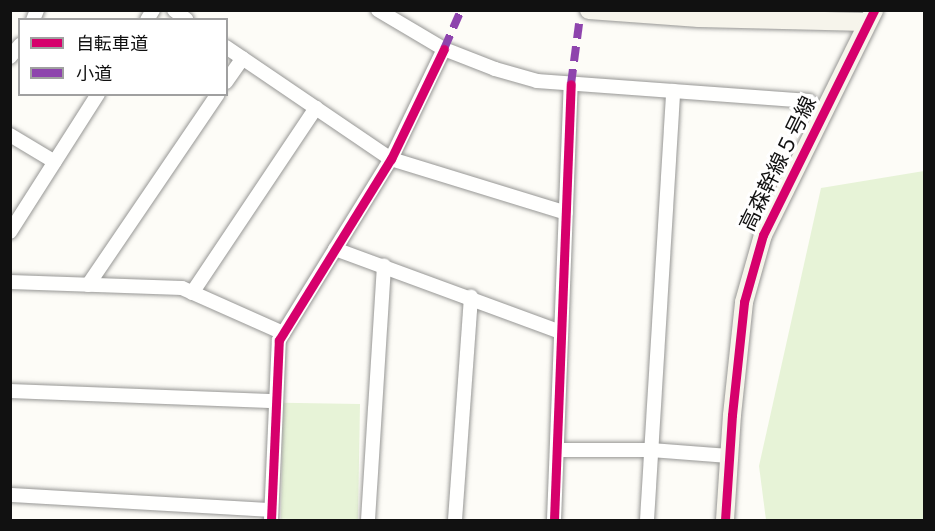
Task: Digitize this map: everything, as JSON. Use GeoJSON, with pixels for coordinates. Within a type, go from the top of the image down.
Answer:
{"type":"FeatureCollection","features":[{"type":"Feature","properties":{"kind":"street"},"geometry":{"type":"LineString","coordinates":[[378,10],[444,49],[537,81],[809,101]]}},
{"type":"Feature","properties":{"kind":"street"},"geometry":{"type":"LineString","coordinates":[[589,10],[699,18],[870,16]]}},
{"type":"Feature","properties":{"kind":"street","name":"高森幹線５号線"},"geometry":{"type":"LineString","coordinates":[[726,520],[729,456],[744,302],[763,235],[870,16]]}},
{"type":"Feature","properties":{"kind":"street"},"geometry":{"type":"LineString","coordinates":[[228,48],[391,159],[566,213]]}},
{"type":"Feature","properties":{"kind":"street"},"geometry":{"type":"LineString","coordinates":[[10,495],[270,515],[279,340],[391,159],[444,49]]}},
{"type":"Feature","properties":{"kind":"street"},"geometry":{"type":"LineString","coordinates":[[228,79],[243,58]]}},
{"type":"Feature","properties":{"kind":"street"},"geometry":{"type":"LineString","coordinates":[[554,520],[571,84]]}},
{"type":"Feature","properties":{"kind":"street"},"geometry":{"type":"LineString","coordinates":[[647,520],[663,221],[673,91]]}},
{"type":"Feature","properties":{"kind":"street"},"geometry":{"type":"LineString","coordinates":[[10,232],[97,96]]}},
{"type":"Feature","properties":{"kind":"street"},"geometry":{"type":"LineString","coordinates":[[88,285],[217,96]]}},
{"type":"Feature","properties":{"kind":"street"},"geometry":{"type":"LineString","coordinates":[[192,293],[316,108]]}},
{"type":"Feature","properties":{"kind":"street"},"geometry":{"type":"LineString","coordinates":[[10,135],[55,162]]}},
{"type":"Feature","properties":{"kind":"street"},"geometry":{"type":"LineString","coordinates":[[335,249],[471,297],[560,332]]}},
{"type":"Feature","properties":{"kind":"street"},"geometry":{"type":"LineString","coordinates":[[368,520],[384,266]]}},
{"type":"Feature","properties":{"kind":"street"},"geometry":{"type":"LineString","coordinates":[[10,282],[182,288],[283,333]]}},
{"type":"Feature","properties":{"kind":"street"},"geometry":{"type":"LineString","coordinates":[[455,520],[471,297]]}},
{"type":"Feature","properties":{"kind":"street"},"geometry":{"type":"LineString","coordinates":[[10,391],[276,401]]}},
{"type":"Feature","properties":{"kind":"street"},"geometry":{"type":"LineString","coordinates":[[558,450],[651,450],[729,456]]}},
{"type":"Feature","properties":{"kind":"green space"},"geometry":{"type":"Polygon","coordinates":[[[924,171],[924,520],[766,520],[759,466],[821,188],[924,171]]]}},
{"type":"Feature","properties":{"kind":"green space"},"geometry":{"type":"Polygon","coordinates":[[[283,403],[360,404],[358,520],[281,519],[283,403]]]}},
{"type":"Feature","properties":{"kind":"marked path"},"geometry":{"type":"LineString","coordinates":[[444,49],[461,10]]}},
{"type":"Feature","properties":{"kind":"marked path"},"geometry":{"type":"LineString","coordinates":[[571,84],[579,24]]}},
{"type":"Feature","properties":{"kind":"cycle path"},"geometry":{"type":"LineString","coordinates":[[725,520],[732,415],[744,302],[763,235],[874,10]]}},
{"type":"Feature","properties":{"kind":"cycle path"},"geometry":{"type":"LineString","coordinates":[[271,520],[279,340],[391,159],[444,49]]}},
{"type":"Feature","properties":{"kind":"cycle path"},"geometry":{"type":"LineString","coordinates":[[554,520],[571,84]]}}]}
